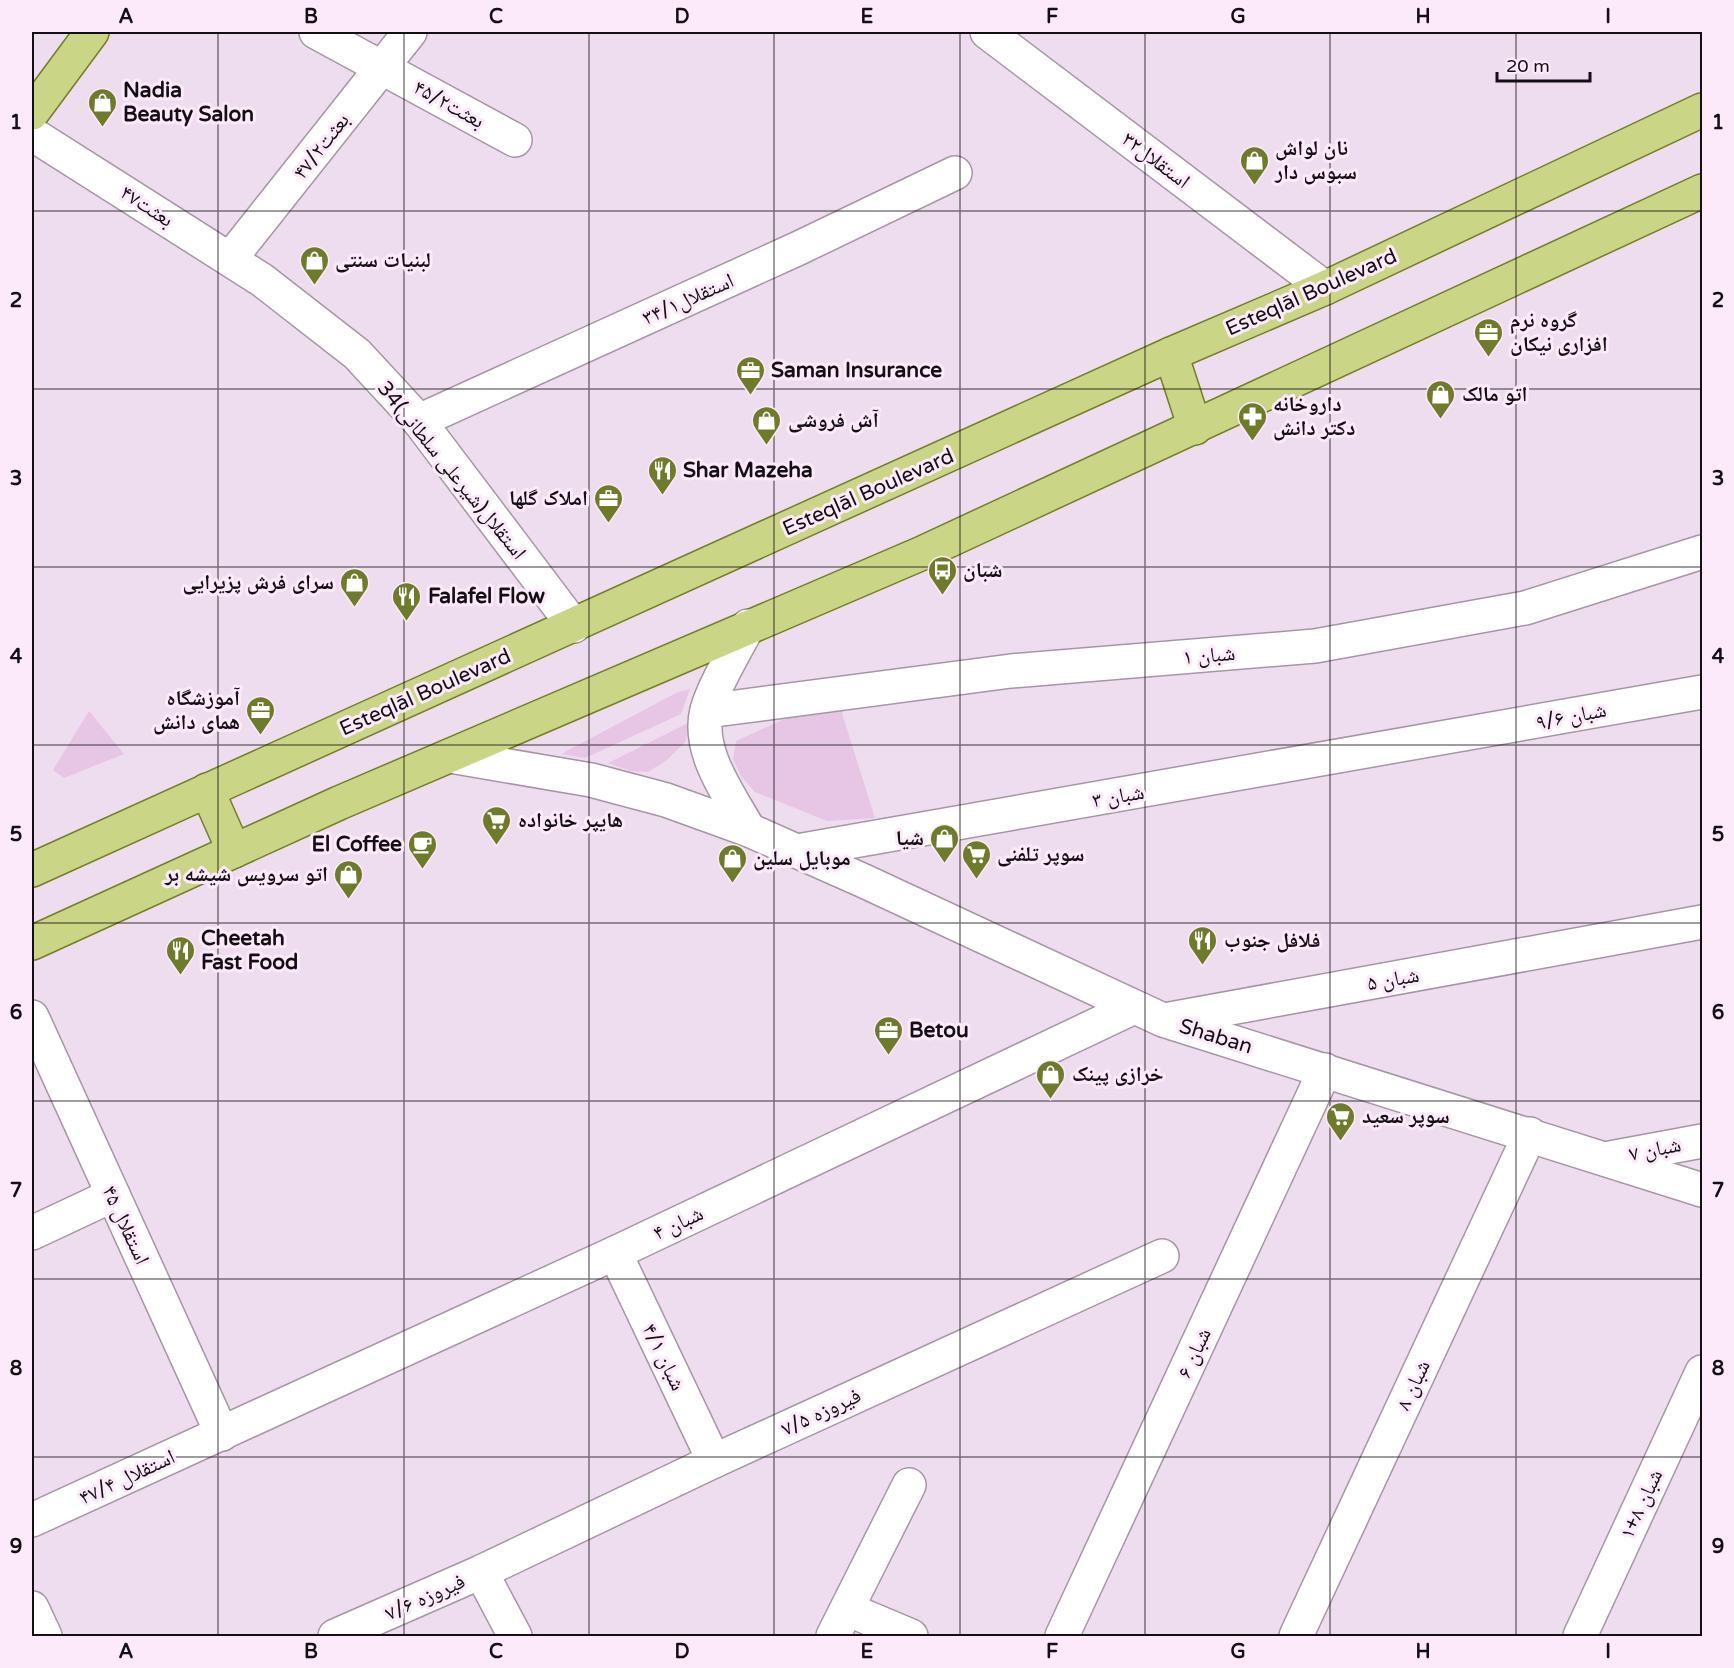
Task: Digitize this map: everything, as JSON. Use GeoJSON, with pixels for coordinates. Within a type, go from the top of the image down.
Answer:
{"type":"FeatureCollection","features":[{"type":"Feature","properties":{"kind":"main road"},"geometry":{"type":"LineString","coordinates":[[32,113],[92,32]]}},
{"type":"Feature","properties":{"kind":"main road","name":"Esteqlāl Boulevard"},"geometry":{"type":"LineString","coordinates":[[32,870],[1171,354],[1325,288],[1702,110]]}},
{"type":"Feature","properties":{"kind":"main road"},"geometry":{"type":"LineString","coordinates":[[32,943],[450,756],[920,554],[1702,192]]}},
{"type":"Feature","properties":{"kind":"main road"},"geometry":{"type":"LineString","coordinates":[[1171,354],[1195,428]]}},
{"type":"Feature","properties":{"kind":"main road"},"geometry":{"type":"LineString","coordinates":[[207,790],[234,851]]}},
{"type":"Feature","properties":{"kind":"street","name":"بعثت۴۵/۲"},"geometry":{"type":"LineString","coordinates":[[316,32],[515,140]]}},
{"type":"Feature","properties":{"kind":"street","name":"بعثت۴۷/۲"},"geometry":{"type":"LineString","coordinates":[[230,259],[410,32]]}},
{"type":"Feature","properties":{"kind":"street","name":"استقلال۳۲"},"geometry":{"type":"LineString","coordinates":[[987,32],[1325,288]]}},
{"type":"Feature","properties":{"kind":"street","name":"بعثت۴۷"},"geometry":{"type":"LineString","coordinates":[[32,134],[262,280]]}},
{"type":"Feature","properties":{"kind":"street","name":"استقلال۳۴/۱"},"geometry":{"type":"LineString","coordinates":[[419,421],[799,249],[955,173]]}},
{"type":"Feature","properties":{"kind":"street","name":"34استقلال(شیرعلی سلطانی)"},"geometry":{"type":"LineString","coordinates":[[262,280],[357,354],[419,421],[574,626]]}},
{"type":"Feature","properties":{"kind":"street","name":"۱ شبان"},"geometry":{"type":"LineString","coordinates":[[707,711],[1011,671],[1315,646],[1525,608],[1702,552]]}},
{"type":"Feature","properties":{"kind":"street"},"geometry":{"type":"LineString","coordinates":[[748,626],[707,711],[707,746],[724,787],[749,830]]}},
{"type":"Feature","properties":{"kind":"street","name":"۹/۶ شبان"},"geometry":{"type":"LineString","coordinates":[[1440,740],[1702,692]]}},
{"type":"Feature","properties":{"kind":"street","name":"۳ شبان"},"geometry":{"type":"LineString","coordinates":[[797,851],[1440,740]]}},
{"type":"Feature","properties":{"kind":"street","name":"Shaban"},"geometry":{"type":"LineString","coordinates":[[450,756],[591,780],[666,800],[749,830],[797,851],[1132,1008],[1163,1020],[1608,1158],[1702,1190]]}},
{"type":"Feature","properties":{"kind":"street","name":"۵ شبان"},"geometry":{"type":"LineString","coordinates":[[1163,1020],[1702,922]]}},
{"type":"Feature","properties":{"kind":"street","name":"۴ شبان"},"geometry":{"type":"LineString","coordinates":[[222,1434],[615,1253],[1132,1008]]}},
{"type":"Feature","properties":{"kind":"street","name":"۴۵ استقلال"},"geometry":{"type":"LineString","coordinates":[[32,1017],[222,1434]]}},
{"type":"Feature","properties":{"kind":"street","name":"۶ شبان"},"geometry":{"type":"LineString","coordinates":[[1062,1636],[1325,1070]]}},
{"type":"Feature","properties":{"kind":"street","name":"۸ شبان"},"geometry":{"type":"LineString","coordinates":[[1296,1636],[1530,1134]]}},
{"type":"Feature","properties":{"kind":"street","name":"۷ شبان"},"geometry":{"type":"LineString","coordinates":[[1608,1158],[1702,1141]]}},
{"type":"Feature","properties":{"kind":"street"},"geometry":{"type":"LineString","coordinates":[[32,1233],[113,1195]]}},
{"type":"Feature","properties":{"kind":"street","name":"۴/۱ شبان"},"geometry":{"type":"LineString","coordinates":[[615,1253],[714,1461]]}},
{"type":"Feature","properties":{"kind":"street","name":"۷/۵ فیروزه"},"geometry":{"type":"LineString","coordinates":[[482,1572],[714,1461],[1162,1256]]}},
{"type":"Feature","properties":{"kind":"street","name":"۱+۸ شبان"},"geometry":{"type":"LineString","coordinates":[[1580,1636],[1702,1372]]}},
{"type":"Feature","properties":{"kind":"street","name":"۴۷/۴ استقلال"},"geometry":{"type":"LineString","coordinates":[[32,1520],[222,1434]]}},
{"type":"Feature","properties":{"kind":"street"},"geometry":{"type":"LineString","coordinates":[[909,1485],[839,1623],[911,1636]]}},
{"type":"Feature","properties":{"kind":"street"},"geometry":{"type":"LineString","coordinates":[[482,1572],[515,1636]]}},
{"type":"Feature","properties":{"kind":"street","name":"۷/۶ فیروزه"},"geometry":{"type":"LineString","coordinates":[[335,1636],[482,1572]]}},
{"type":"Feature","properties":{"kind":"street"},"geometry":{"type":"LineString","coordinates":[[32,1608],[45,1636]]}},
{"type":"Feature","properties":{"kind":"shaded area"},"geometry":{"type":"Polygon","coordinates":[[[690,689],[681,714],[585,758],[561,754],[676,693],[690,689]]]}},
{"type":"Feature","properties":{"kind":"shaded area"},"geometry":{"type":"Polygon","coordinates":[[[840,707],[875,818],[827,821],[755,792],[741,776],[733,759],[736,741],[789,717],[840,707]]]}},
{"type":"Feature","properties":{"kind":"shaded area"},"geometry":{"type":"Polygon","coordinates":[[[89,711],[124,754],[64,778],[53,770],[89,711]]]}},
{"type":"Feature","properties":{"kind":"shaded area"},"geometry":{"type":"Polygon","coordinates":[[[688,723],[686,741],[667,760],[648,772],[631,771],[608,763],[688,723]]]}},
{"type":"Feature","properties":{"kind":"place","name":"Nadia Beauty Salon"},"geometry":{"type":"Point","coordinates":[102,128]}},
{"type":"Feature","properties":{"kind":"place","name":"نان لواش سبوس دار"},"geometry":{"type":"Point","coordinates":[1254,186]}},
{"type":"Feature","properties":{"kind":"place","name":"لبنیات سنتی"},"geometry":{"type":"Point","coordinates":[314,286]}},
{"type":"Feature","properties":{"kind":"place","name":"گروه نرم افزاری نیکان"},"geometry":{"type":"Point","coordinates":[1489,358]}},
{"type":"Feature","properties":{"kind":"place","name":"Saman Insurance"},"geometry":{"type":"Point","coordinates":[750,396]}},
{"type":"Feature","properties":{"kind":"place","name":"اتو مالک"},"geometry":{"type":"Point","coordinates":[1441,420]}},
{"type":"Feature","properties":{"kind":"place","name":"داروخانه دکتر دانش"},"geometry":{"type":"Point","coordinates":[1252,442]}},
{"type":"Feature","properties":{"kind":"place","name":"آش فروشی"},"geometry":{"type":"Point","coordinates":[767,446]}},
{"type":"Feature","properties":{"kind":"place","name":"Shar Mazeha"},"geometry":{"type":"Point","coordinates":[662,496]}},
{"type":"Feature","properties":{"kind":"place","name":"املاک گلها"},"geometry":{"type":"Point","coordinates":[609,524]}},
{"type":"Feature","properties":{"kind":"place","name":"شبان"},"geometry":{"type":"Point","coordinates":[942,596]}},
{"type":"Feature","properties":{"kind":"place","name":"سرای فرش پزیرایی"},"geometry":{"type":"Point","coordinates":[355,608]}},
{"type":"Feature","properties":{"kind":"place","name":"Falafel Flow"},"geometry":{"type":"Point","coordinates":[407,622]}},
{"type":"Feature","properties":{"kind":"place","name":"آموزشگاه همای دانش"},"geometry":{"type":"Point","coordinates":[261,736]}},
{"type":"Feature","properties":{"kind":"place","name":"هایپر خانواده"},"geometry":{"type":"Point","coordinates":[497,846]}},
{"type":"Feature","properties":{"kind":"place","name":"شیا"},"geometry":{"type":"Point","coordinates":[945,864]}},
{"type":"Feature","properties":{"kind":"place","name":"El Coffee"},"geometry":{"type":"Point","coordinates":[423,870]}},
{"type":"Feature","properties":{"kind":"place","name":"سوپر تلفنی"},"geometry":{"type":"Point","coordinates":[976,880]}},
{"type":"Feature","properties":{"kind":"place","name":"موبایل سلین"},"geometry":{"type":"Point","coordinates":[732,884]}},
{"type":"Feature","properties":{"kind":"place","name":"اتو سرویس شیشه بر"},"geometry":{"type":"Point","coordinates":[349,900]}},
{"type":"Feature","properties":{"kind":"place","name":"فلافل جنوب"},"geometry":{"type":"Point","coordinates":[1203,966]}},
{"type":"Feature","properties":{"kind":"place","name":"Cheetah Fast Food"},"geometry":{"type":"Point","coordinates":[180,976]}},
{"type":"Feature","properties":{"kind":"place","name":"Betou"},"geometry":{"type":"Point","coordinates":[888,1056]}},
{"type":"Feature","properties":{"kind":"place","name":"خرازی پینک"},"geometry":{"type":"Point","coordinates":[1051,1100]}},
{"type":"Feature","properties":{"kind":"place","name":"سوپر سعید"},"geometry":{"type":"Point","coordinates":[1341,1142]}}]}
